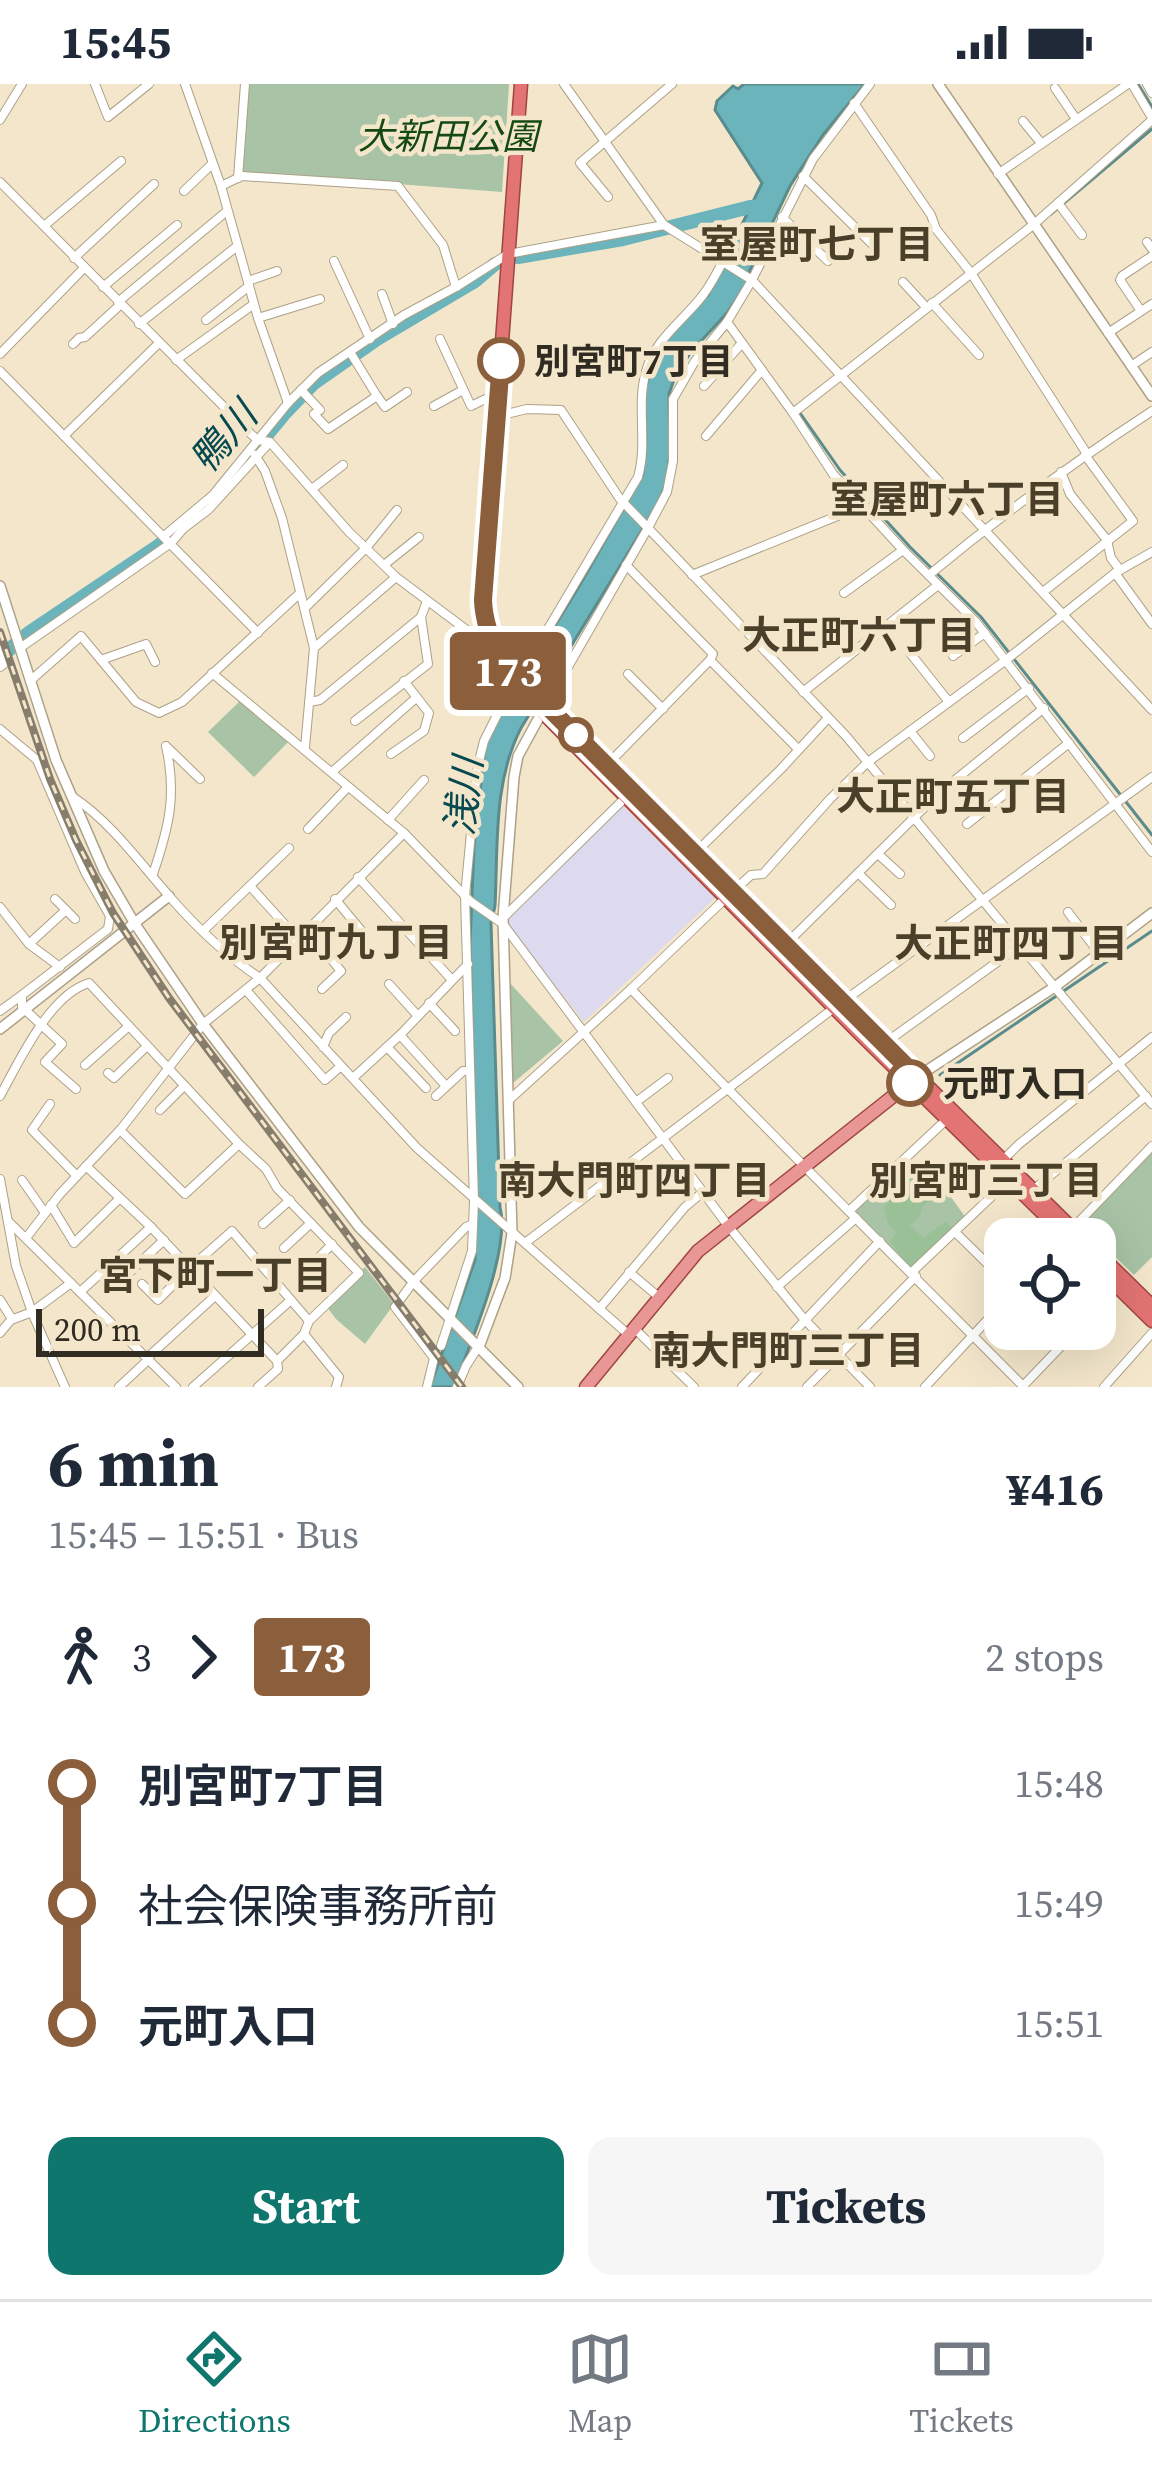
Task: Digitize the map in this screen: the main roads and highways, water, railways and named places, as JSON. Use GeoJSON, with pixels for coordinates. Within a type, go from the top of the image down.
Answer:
{"type":"FeatureCollection","features":[{"type":"Feature","properties":{"kind":"highway"},"geometry":{"type":"LineString","coordinates":[[521,84],[483,600],[494,650],[518,683],[838,1006],[1002,1161],[1054,1218]]}},
{"type":"Feature","properties":{"kind":"highway"},"geometry":{"type":"LineString","coordinates":[[838,1006],[883,1044],[947,1119],[1049,1218]]}},
{"type":"Feature","properties":{"kind":"highway"},"geometry":{"type":"LineString","coordinates":[[1116,1271],[1152,1306]]}},
{"type":"Feature","properties":{"kind":"highway"},"geometry":{"type":"LineString","coordinates":[[1116,1286],[1152,1321]]}},
{"type":"Feature","properties":{"kind":"main road"},"geometry":{"type":"LineString","coordinates":[[586,1387],[698,1251],[914,1080]]}},
{"type":"Feature","properties":{"kind":"water"},"geometry":{"type":"Polygon","coordinates":[[[744,84],[865,84],[823,135],[790,186],[746,285],[675,377],[669,394],[670,455],[658,504],[512,749],[501,792],[491,923],[500,1247],[454,1387],[430,1387],[475,1260],[470,944],[485,746],[643,474],[644,395],[652,363],[664,342],[708,295],[762,183],[715,110],[717,101],[733,86],[738,89],[744,84]]]}},
{"type":"Feature","properties":{"kind":"waterway"},"geometry":{"type":"LineString","coordinates":[[1138,84],[1152,107]]}},
{"type":"Feature","properties":{"kind":"waterway"},"geometry":{"type":"LineString","coordinates":[[1051,214],[1152,129]]}},
{"type":"Feature","properties":{"kind":"waterway","name":"鴨川"},"geometry":{"type":"LineString","coordinates":[[518,257],[623,239],[765,206]]}},
{"type":"Feature","properties":{"kind":"waterway","name":"鴨川"},"geometry":{"type":"LineString","coordinates":[[223,488],[314,383],[495,264]]}},
{"type":"Feature","properties":{"kind":"waterway"},"geometry":{"type":"LineString","coordinates":[[800,413],[840,470],[981,617],[1152,835]]}},
{"type":"Feature","properties":{"kind":"waterway","name":"鴨川"},"geometry":{"type":"LineString","coordinates":[[0,657],[185,523]]}},
{"type":"Feature","properties":{"kind":"waterway"},"geometry":{"type":"LineString","coordinates":[[940,1075],[1152,931]]}},
{"type":"Feature","properties":{"kind":"railway"},"geometry":{"type":"LineString","coordinates":[[0,632],[50,779],[113,913],[169,998],[462,1387]]}},
{"type":"Feature","properties":{"kind":"place","name":"別宮町7丁目"},"geometry":{"type":"Point","coordinates":[501,361]}},
{"type":"Feature","properties":{"kind":"place","name":"元町入口"},"geometry":{"type":"Point","coordinates":[910,1083]}},
{"type":"Feature","properties":{"kind":"district","name":"室屋町七丁目"},"geometry":{"type":"Point","coordinates":[817,244]}},
{"type":"Feature","properties":{"kind":"district","name":"室屋町六丁目"},"geometry":{"type":"Point","coordinates":[947,499]}},
{"type":"Feature","properties":{"kind":"district","name":"大正町六丁目"},"geometry":{"type":"Point","coordinates":[859,635]}},
{"type":"Feature","properties":{"kind":"district","name":"大正町五丁目"},"geometry":{"type":"Point","coordinates":[953,796]}},
{"type":"Feature","properties":{"kind":"district","name":"別宮町九丁目"},"geometry":{"type":"Point","coordinates":[336,942]}},
{"type":"Feature","properties":{"kind":"district","name":"大正町四丁目"},"geometry":{"type":"Point","coordinates":[1011,943]}},
{"type":"Feature","properties":{"kind":"district","name":"南大門町四丁目"},"geometry":{"type":"Point","coordinates":[634,1180]}},
{"type":"Feature","properties":{"kind":"district","name":"別宮町三丁目"},"geometry":{"type":"Point","coordinates":[986,1180]}},
{"type":"Feature","properties":{"kind":"district","name":"宮下町一丁目"},"geometry":{"type":"Point","coordinates":[215,1275]}},
{"type":"Feature","properties":{"kind":"district","name":"南大門町三丁目"},"geometry":{"type":"Point","coordinates":[788,1350]}},
{"type":"Feature","properties":{"kind":"park label","name":"大新田公園"},"geometry":{"type":"Point","coordinates":[448,136]}},
{"type":"Feature","properties":{"kind":"water label","name":"浅川"},"geometry":{"type":"Point","coordinates":[463,796]}}]}
